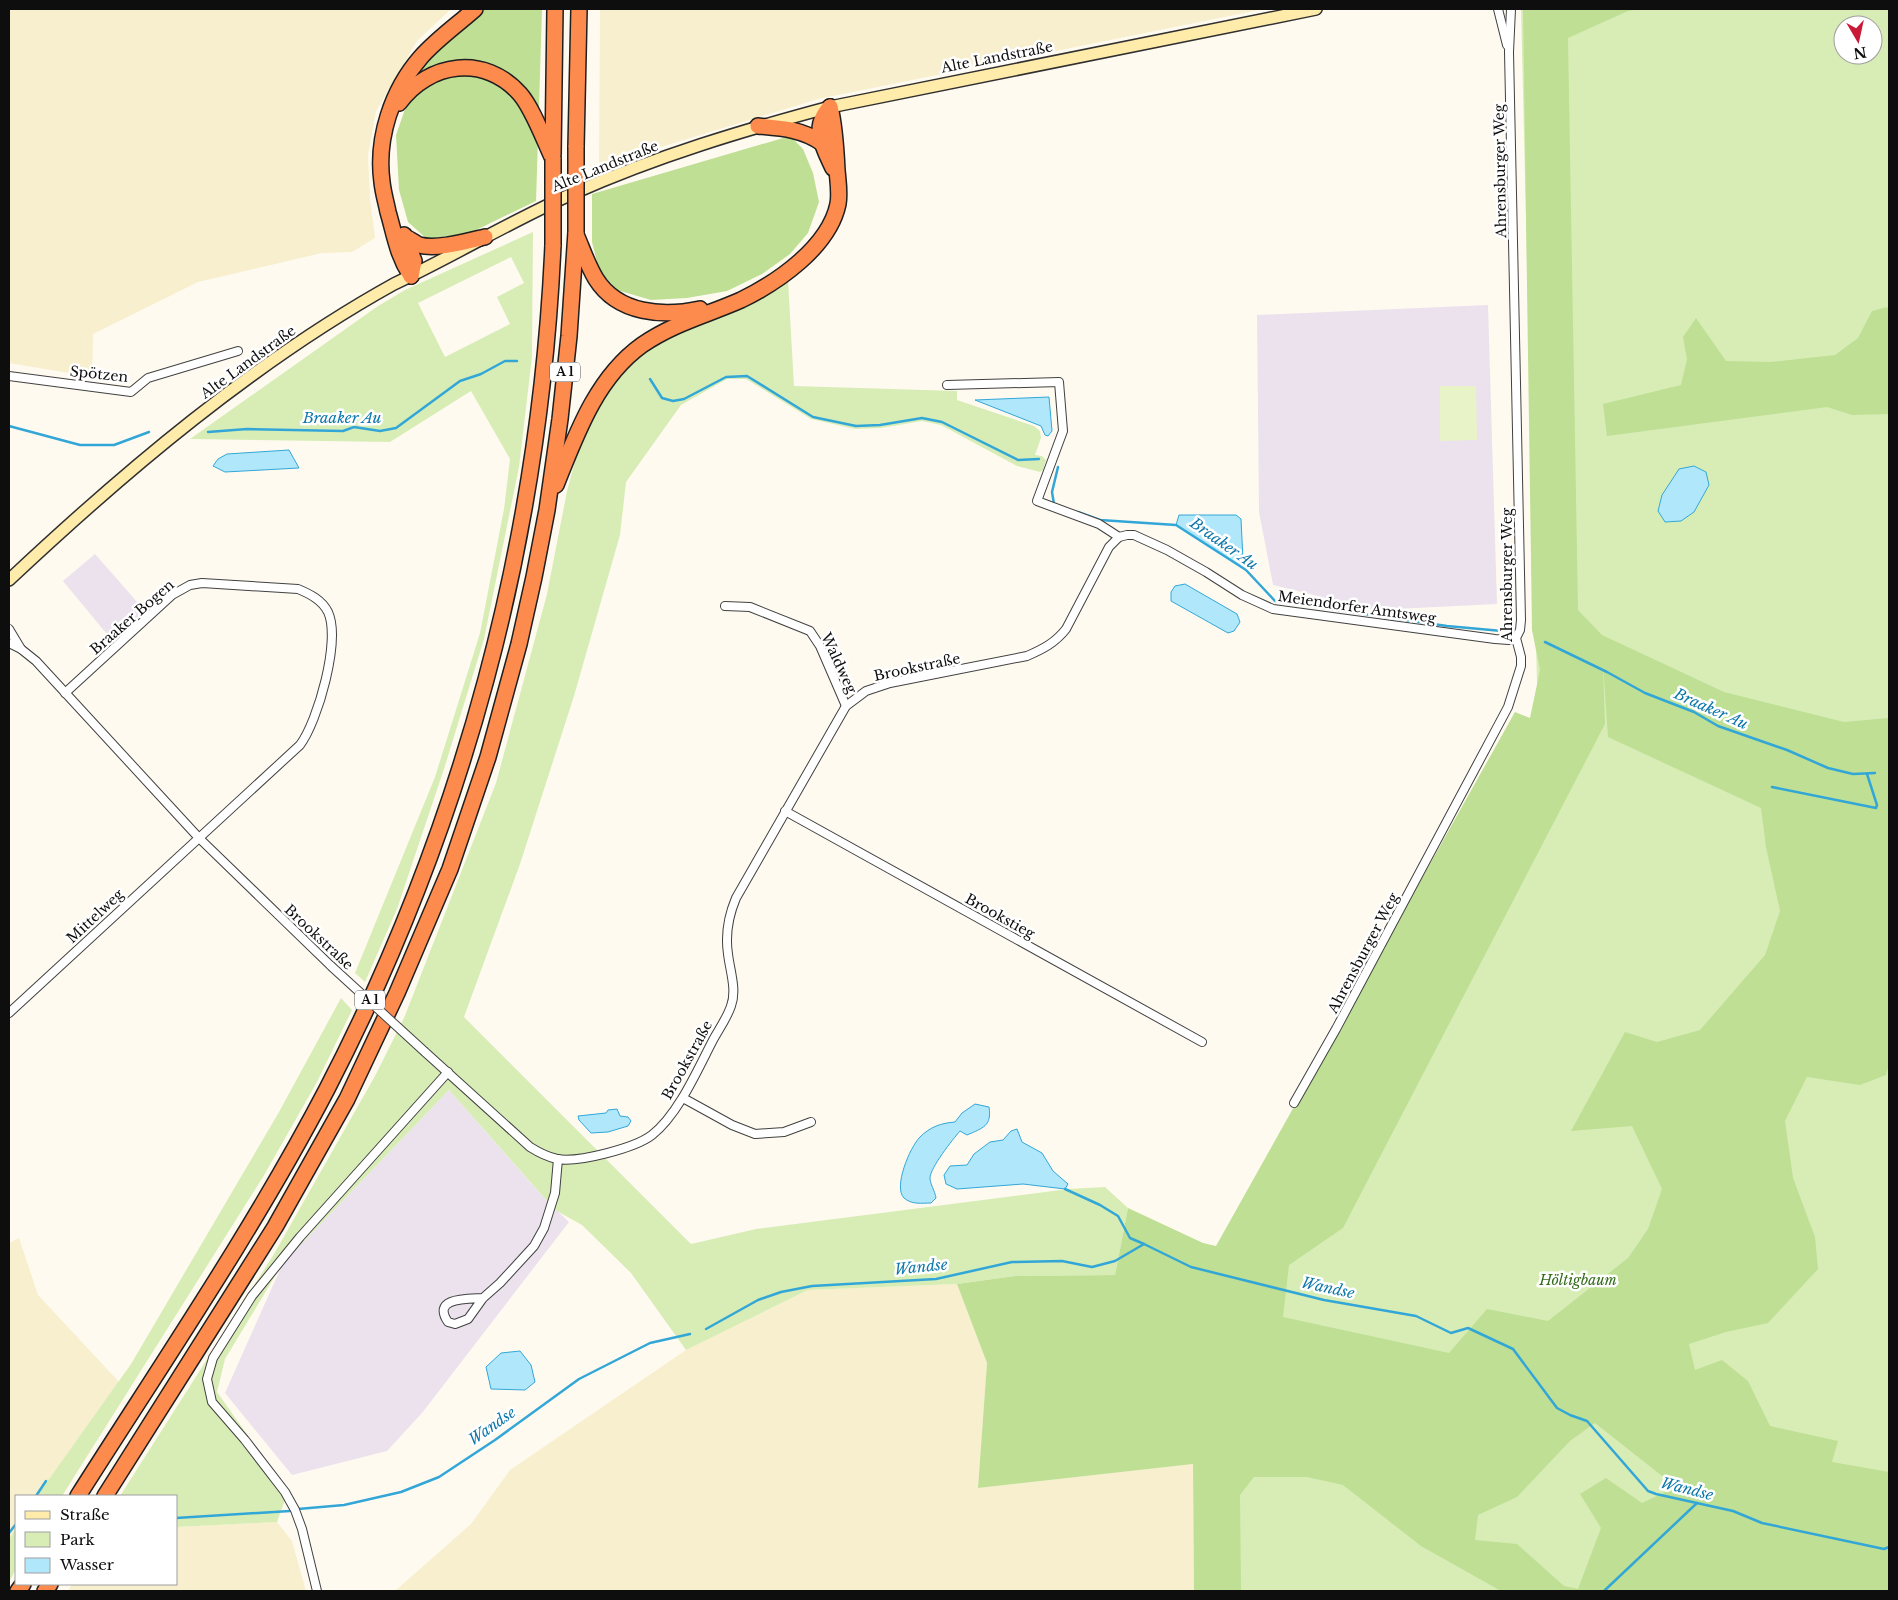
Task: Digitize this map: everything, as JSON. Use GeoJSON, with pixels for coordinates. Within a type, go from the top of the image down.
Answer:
{"type":"FeatureCollection","features":[{"type":"Feature","properties":{"kind":"highway"},"geometry":{"type":"LineString","coordinates":[[411,276],[398,252],[382,181],[380,161],[382,143],[394,99],[411,68],[440,37],[475,9]]}},
{"type":"Feature","properties":{"kind":"highway","name":"A 1"},"geometry":{"type":"LineString","coordinates":[[79,1495],[255,1217],[326,1090],[379,983],[432,851],[467,750],[497,640],[517,551],[535,440],[547,334],[553,245],[555,9]]}},
{"type":"Feature","properties":{"kind":"highway","name":"A 1"},"geometry":{"type":"LineString","coordinates":[[106,1495],[275,1226],[347,1099],[397,993],[450,869],[488,757],[519,644],[547,510],[560,420],[569,336],[576,232],[579,9]]}},
{"type":"Feature","properties":{"kind":"highway"},"geometry":{"type":"LineString","coordinates":[[389,116],[406,93],[429,75],[456,67],[475,68],[498,75],[520,95],[553,159]]}},
{"type":"Feature","properties":{"kind":"highway"},"geometry":{"type":"LineString","coordinates":[[830,106],[820,122],[819,128],[822,143],[838,179]]}},
{"type":"Feature","properties":{"kind":"highway"},"geometry":{"type":"LineString","coordinates":[[547,510],[570,450],[594,400],[608,379],[625,360],[642,346],[668,330],[696,316],[740,300],[789,272],[824,235],[834,217],[838,204],[835,127],[830,106]]}},
{"type":"Feature","properties":{"kind":"highway"},"geometry":{"type":"LineString","coordinates":[[758,126],[799,131],[812,136],[822,143]]}},
{"type":"Feature","properties":{"kind":"highway"},"geometry":{"type":"LineString","coordinates":[[389,213],[406,237],[414,261],[411,276]]}},
{"type":"Feature","properties":{"kind":"highway"},"geometry":{"type":"LineString","coordinates":[[576,232],[596,278],[614,299],[627,306],[659,313],[687,312],[740,300]]}},
{"type":"Feature","properties":{"kind":"highway"},"geometry":{"type":"LineString","coordinates":[[406,237],[419,245],[431,246],[453,244],[485,237]]}},
{"type":"Feature","properties":{"kind":"main road","name":"Alte Landstraße"},"geometry":{"type":"LineString","coordinates":[[9,580],[72,522],[150,455],[231,391],[295,345],[367,299],[574,193],[680,152],[758,126],[830,106],[1316,9]]}},
{"type":"Feature","properties":{"kind":"main road"},"geometry":{"type":"LineString","coordinates":[[9,572],[27,563]]}},
{"type":"Feature","properties":{"kind":"street","name":"Ahrensburger Weg"},"geometry":{"type":"LineString","coordinates":[[1498,9],[1509,52]]}},
{"type":"Feature","properties":{"kind":"street","name":"Ahrensburger Weg"},"geometry":{"type":"LineString","coordinates":[[1294,1103],[1341,1021],[1508,707],[1521,666],[1521,657],[1516,638],[1520,630],[1521,620],[1509,52],[1511,9]]}},
{"type":"Feature","properties":{"kind":"street","name":"Spötzen"},"geometry":{"type":"LineString","coordinates":[[9,376],[131,392],[148,378],[238,351]]}},
{"type":"Feature","properties":{"kind":"street","name":"Meiendorfer Amtsweg"},"geometry":{"type":"LineString","coordinates":[[947,385],[1059,382],[1063,430],[1036,501],[1099,524],[1119,537],[1134,535],[1206,572],[1242,595],[1273,609],[1494,639],[1509,640],[1516,638]]}},
{"type":"Feature","properties":{"kind":"street","name":"Brookstraße"},"geometry":{"type":"LineString","coordinates":[[9,643],[21,649],[36,661],[199,838],[331,966],[530,1147],[540,1153],[558,1159],[614,1152],[642,1141],[664,1123],[683,1098],[731,1006],[733,984],[726,932],[732,909],[785,811],[846,706],[866,691],[890,683],[1027,656],[1043,649],[1057,640],[1066,629],[1109,547],[1119,537]]}},
{"type":"Feature","properties":{"kind":"street","name":"Braaker Bogen"},"geometry":{"type":"LineString","coordinates":[[65,693],[172,595],[190,585],[214,583],[298,589],[311,594],[322,603],[331,621],[332,646],[322,692],[306,737],[291,754],[199,838]]}},
{"type":"Feature","properties":{"kind":"street","name":"Waldweg"},"geometry":{"type":"LineString","coordinates":[[725,606],[750,607],[810,631],[820,646],[846,706]]}},
{"type":"Feature","properties":{"kind":"street","name":"Brookstraße"},"geometry":{"type":"LineString","coordinates":[[9,629],[21,649]]}},
{"type":"Feature","properties":{"kind":"street","name":"Brookstieg"},"geometry":{"type":"LineString","coordinates":[[785,811],[1202,1042]]}},
{"type":"Feature","properties":{"kind":"street","name":"Mittelweg"},"geometry":{"type":"LineString","coordinates":[[9,1013],[199,838]]}},
{"type":"Feature","properties":{"kind":"street"},"geometry":{"type":"LineString","coordinates":[[317,1591],[302,1529],[295,1510],[285,1492],[246,1440],[212,1402],[207,1379],[213,1358],[252,1296],[300,1237],[448,1072]]}},
{"type":"Feature","properties":{"kind":"street"},"geometry":{"type":"LineString","coordinates":[[683,1098],[732,1126],[755,1134],[784,1132],[811,1122]]}},
{"type":"Feature","properties":{"kind":"street"},"geometry":{"type":"LineString","coordinates":[[483,1298],[457,1300],[448,1303],[443,1310],[443,1315],[448,1322],[455,1324],[468,1319],[483,1298],[500,1283],[534,1246],[544,1228],[555,1193],[558,1159]]}},
{"type":"Feature","properties":{"kind":"shaded area"},"geometry":{"type":"Polygon","coordinates":[[[9,9],[451,9],[417,41],[376,111],[368,155],[370,199],[375,238],[352,252],[322,253],[198,282],[93,334],[92,377],[9,363],[9,9]]]}},
{"type":"Feature","properties":{"kind":"shaded area"},"geometry":{"type":"Polygon","coordinates":[[[600,9],[1264,9],[818,99],[599,166],[600,9]]]}},
{"type":"Feature","properties":{"kind":"shaded area"},"geometry":{"type":"Polygon","coordinates":[[[1488,305],[1497,604],[1375,610],[1273,585],[1259,512],[1257,315],[1488,305]]]}},
{"type":"Feature","properties":{"kind":"shaded area"},"geometry":{"type":"Polygon","coordinates":[[[95,554],[145,611],[111,639],[63,581],[95,554]]]}},
{"type":"Feature","properties":{"kind":"shaded area"},"geometry":{"type":"Polygon","coordinates":[[[449,1090],[546,1200],[569,1222],[422,1413],[387,1451],[292,1475],[225,1393],[283,1263],[449,1090]]]}},
{"type":"Feature","properties":{"kind":"shaded area"},"geometry":{"type":"Polygon","coordinates":[[[19,1238],[38,1295],[119,1382],[38,1495],[15,1495],[15,1529],[9,1540],[9,1243],[19,1238]]]}},
{"type":"Feature","properties":{"kind":"shaded area"},"geometry":{"type":"Polygon","coordinates":[[[957,1284],[987,1363],[978,1488],[1193,1464],[1194,1591],[395,1591],[471,1524],[510,1470],[686,1350],[808,1290],[957,1284]]]}},
{"type":"Feature","properties":{"kind":"shaded area"},"geometry":{"type":"Polygon","coordinates":[[[277,1522],[292,1541],[306,1591],[68,1591],[71,1585],[178,1585],[178,1527],[277,1522]]]}},
{"type":"Feature","properties":{"kind":"green space"},"geometry":{"type":"Polygon","coordinates":[[[485,9],[542,9],[536,201],[470,233],[427,239],[408,222],[399,190],[396,135],[420,66],[485,9]]]}},
{"type":"Feature","properties":{"kind":"green space","name":"Höltigbaum"},"geometry":{"type":"Polygon","coordinates":[[[1521,9],[1889,9],[1889,1591],[1208,1591],[1207,1371],[1538,726],[1521,9]]]}},
{"type":"Feature","properties":{"kind":"green space"},"geometry":{"type":"Polygon","coordinates":[[[1523,9],[1640,9],[1628,11],[1568,38],[1578,610],[1602,635],[1724,692],[1844,722],[1889,718],[1889,1064],[1886,1075],[1860,1085],[1807,1077],[1785,1121],[1793,1178],[1815,1237],[1818,1269],[1768,1323],[1726,1332],[1689,1344],[1695,1370],[1722,1360],[1748,1381],[1770,1426],[1838,1441],[1832,1462],[1889,1472],[1889,1591],[1501,1591],[1421,1546],[1343,1485],[1307,1477],[1254,1477],[1240,1495],[1241,1591],[1194,1591],[1193,1464],[978,1488],[987,1363],[957,1284],[1015,1276],[1115,1275],[1128,1208],[1203,1243],[1216,1246],[1515,712],[1530,718],[1540,670],[1532,630],[1523,9]],[[1603,664],[1605,724],[1343,1228],[1289,1265],[1283,1317],[1449,1353],[1487,1309],[1548,1321],[1628,1258],[1648,1229],[1662,1189],[1632,1126],[1571,1131],[1625,1032],[1657,1042],[1700,1030],[1765,955],[1780,911],[1766,847],[1761,808],[1608,737],[1603,664]],[[1595,1423],[1570,1441],[1517,1497],[1478,1515],[1475,1540],[1517,1544],[1564,1586],[1578,1589],[1601,1528],[1580,1494],[1606,1478],[1642,1503],[1676,1487],[1595,1423]]]}},
{"type":"Feature","properties":{"kind":"green space"},"geometry":{"type":"Polygon","coordinates":[[[790,136],[803,149],[813,173],[819,202],[808,233],[790,254],[762,274],[727,291],[687,298],[651,300],[617,290],[599,270],[592,242],[592,194],[790,136]]]}},
{"type":"Feature","properties":{"kind":"green space"},"geometry":{"type":"Polygon","coordinates":[[[533,232],[532,357],[519,467],[484,639],[444,769],[397,909],[365,982],[355,973],[435,777],[480,633],[504,509],[510,459],[471,391],[390,442],[190,439],[378,306],[405,290],[533,232]],[[511,257],[418,303],[445,357],[510,324],[497,297],[524,283],[511,257]]]}},
{"type":"Feature","properties":{"kind":"green space"},"geometry":{"type":"Polygon","coordinates":[[[788,280],[794,386],[957,391],[957,400],[1034,426],[1040,431],[1041,438],[1035,455],[1042,456],[1046,460],[1043,470],[1040,472],[1017,466],[941,425],[922,421],[881,428],[855,429],[811,419],[746,379],[727,379],[681,405],[626,482],[620,535],[574,696],[520,864],[464,1017],[691,1244],[756,1229],[1068,1189],[1105,1187],[1128,1208],[1115,1275],[1015,1276],[957,1284],[808,1290],[686,1350],[631,1273],[582,1225],[555,1210],[449,1090],[283,1263],[225,1359],[217,1392],[288,1492],[277,1522],[178,1527],[178,1495],[121,1495],[274,1254],[375,1076],[404,1018],[496,783],[547,594],[567,491],[577,453],[597,407],[610,386],[630,364],[665,338],[788,280]]]}},
{"type":"Feature","properties":{"kind":"green space"},"geometry":{"type":"Polygon","coordinates":[[[1887,307],[1889,310],[1889,414],[1852,415],[1827,407],[1607,436],[1603,404],[1681,385],[1687,359],[1683,337],[1696,318],[1726,361],[1770,362],[1835,355],[1858,338],[1872,311],[1887,307]]]}},
{"type":"Feature","properties":{"kind":"green space"},"geometry":{"type":"Polygon","coordinates":[[[1440,386],[1476,386],[1477,440],[1440,441],[1440,386]]]}},
{"type":"Feature","properties":{"kind":"green space"},"geometry":{"type":"Polygon","coordinates":[[[341,998],[352,1010],[317,1082],[263,1177],[63,1495],[38,1495],[131,1364],[279,1112],[341,998]]]}},
{"type":"Feature","properties":{"kind":"green space"},"geometry":{"type":"Polygon","coordinates":[[[15,1529],[15,1571],[9,1582],[9,1540],[15,1529]]]}},
{"type":"Feature","properties":{"kind":"water"},"geometry":{"type":"Polygon","coordinates":[[[1049,397],[1052,431],[1048,436],[1045,435],[1041,426],[975,400],[1049,397]]]}},
{"type":"Feature","properties":{"kind":"water"},"geometry":{"type":"Polygon","coordinates":[[[289,450],[299,468],[225,472],[213,466],[218,459],[227,454],[289,450]]]}},
{"type":"Feature","properties":{"kind":"water"},"geometry":{"type":"Polygon","coordinates":[[[1694,466],[1706,472],[1709,485],[1694,512],[1681,521],[1665,522],[1658,511],[1662,495],[1679,469],[1694,466]]]}},
{"type":"Feature","properties":{"kind":"water"},"geometry":{"type":"Polygon","coordinates":[[[1179,515],[1236,515],[1241,519],[1243,560],[1246,570],[1176,525],[1179,515]]]}},
{"type":"Feature","properties":{"kind":"water"},"geometry":{"type":"Polygon","coordinates":[[[1185,584],[1237,614],[1240,622],[1234,631],[1228,633],[1171,601],[1171,592],[1175,586],[1185,584]]]}},
{"type":"Feature","properties":{"kind":"water"},"geometry":{"type":"Polygon","coordinates":[[[975,1104],[989,1107],[988,1122],[982,1128],[967,1135],[960,1131],[942,1154],[930,1178],[936,1198],[931,1203],[914,1203],[904,1198],[900,1185],[904,1167],[916,1142],[932,1128],[945,1123],[955,1122],[962,1113],[975,1104]]]}},
{"type":"Feature","properties":{"kind":"water"},"geometry":{"type":"Polygon","coordinates":[[[617,1109],[620,1116],[628,1117],[631,1121],[628,1126],[608,1132],[591,1133],[579,1120],[578,1116],[606,1113],[608,1110],[617,1109]]]}},
{"type":"Feature","properties":{"kind":"water"},"geometry":{"type":"Polygon","coordinates":[[[1017,1129],[1022,1142],[1042,1153],[1053,1171],[1068,1184],[1065,1189],[1023,1184],[957,1189],[946,1184],[944,1175],[950,1166],[967,1165],[974,1154],[990,1142],[1003,1140],[1011,1131],[1017,1129]]]}},
{"type":"Feature","properties":{"kind":"water"},"geometry":{"type":"Polygon","coordinates":[[[520,1351],[531,1365],[535,1382],[525,1390],[491,1389],[486,1367],[501,1353],[520,1351]]]}},
{"type":"Feature","properties":{"kind":"waterway","name":"Braaker Au"},"geometry":{"type":"LineString","coordinates":[[208,432],[247,429],[343,431],[354,427],[380,431],[396,428],[460,381],[481,374],[505,361],[517,361]]}},
{"type":"Feature","properties":{"kind":"waterway","name":"Braaker Au"},"geometry":{"type":"LineString","coordinates":[[650,379],[662,398],[673,401],[684,399],[726,377],[747,376],[813,417],[856,426],[880,425],[922,418],[942,422],[1018,460],[1039,459]]}},
{"type":"Feature","properties":{"kind":"waterway","name":"Braaker Au"},"geometry":{"type":"LineString","coordinates":[[9,426],[80,445],[114,445],[149,432]]}},
{"type":"Feature","properties":{"kind":"waterway","name":"Braaker Au"},"geometry":{"type":"LineString","coordinates":[[1054,504],[1052,492],[1058,467]]}},
{"type":"Feature","properties":{"kind":"waterway","name":"Braaker Au"},"geometry":{"type":"LineString","coordinates":[[1078,512],[1100,520],[1176,525],[1246,570],[1275,601],[1447,626],[1502,631]]}},
{"type":"Feature","properties":{"kind":"waterway","name":"Braaker Au"},"geometry":{"type":"LineString","coordinates":[[1545,642],[1645,693],[1694,712],[1718,726],[1787,750],[1828,768],[1853,774],[1875,773]]}},
{"type":"Feature","properties":{"kind":"waterway"},"geometry":{"type":"LineString","coordinates":[[1772,787],[1876,808],[1877,805],[1867,774]]}},
{"type":"Feature","properties":{"kind":"waterway"},"geometry":{"type":"LineString","coordinates":[[1065,1189],[1100,1205],[1118,1216],[1130,1238],[1144,1244]]}},
{"type":"Feature","properties":{"kind":"waterway","name":"Wandse"},"geometry":{"type":"LineString","coordinates":[[706,1329],[758,1300],[781,1292],[812,1286],[936,1279],[1012,1262],[1062,1261],[1092,1267],[1115,1261],[1144,1244],[1191,1267],[1324,1300],[1416,1316],[1451,1333],[1468,1328],[1513,1349],[1557,1408],[1587,1421],[1648,1491],[1733,1511],[1762,1523],[1884,1549],[1889,1547]]}},
{"type":"Feature","properties":{"kind":"waterway","name":"Wandse"},"geometry":{"type":"LineString","coordinates":[[298,1509],[344,1505],[401,1492],[439,1477],[495,1440],[579,1379],[650,1343],[690,1334]]}},
{"type":"Feature","properties":{"kind":"waterway","name":"Wandse"},"geometry":{"type":"LineString","coordinates":[[37,1495],[46,1481]]}},
{"type":"Feature","properties":{"kind":"waterway"},"geometry":{"type":"LineString","coordinates":[[1604,1591],[1697,1503]]}},
{"type":"Feature","properties":{"kind":"waterway","name":"Wandse"},"geometry":{"type":"LineString","coordinates":[[178,1518],[290,1511]]}},
{"type":"Feature","properties":{"kind":"waterway","name":"Wandse"},"geometry":{"type":"LineString","coordinates":[[9,1533],[15,1525]]}}]}
